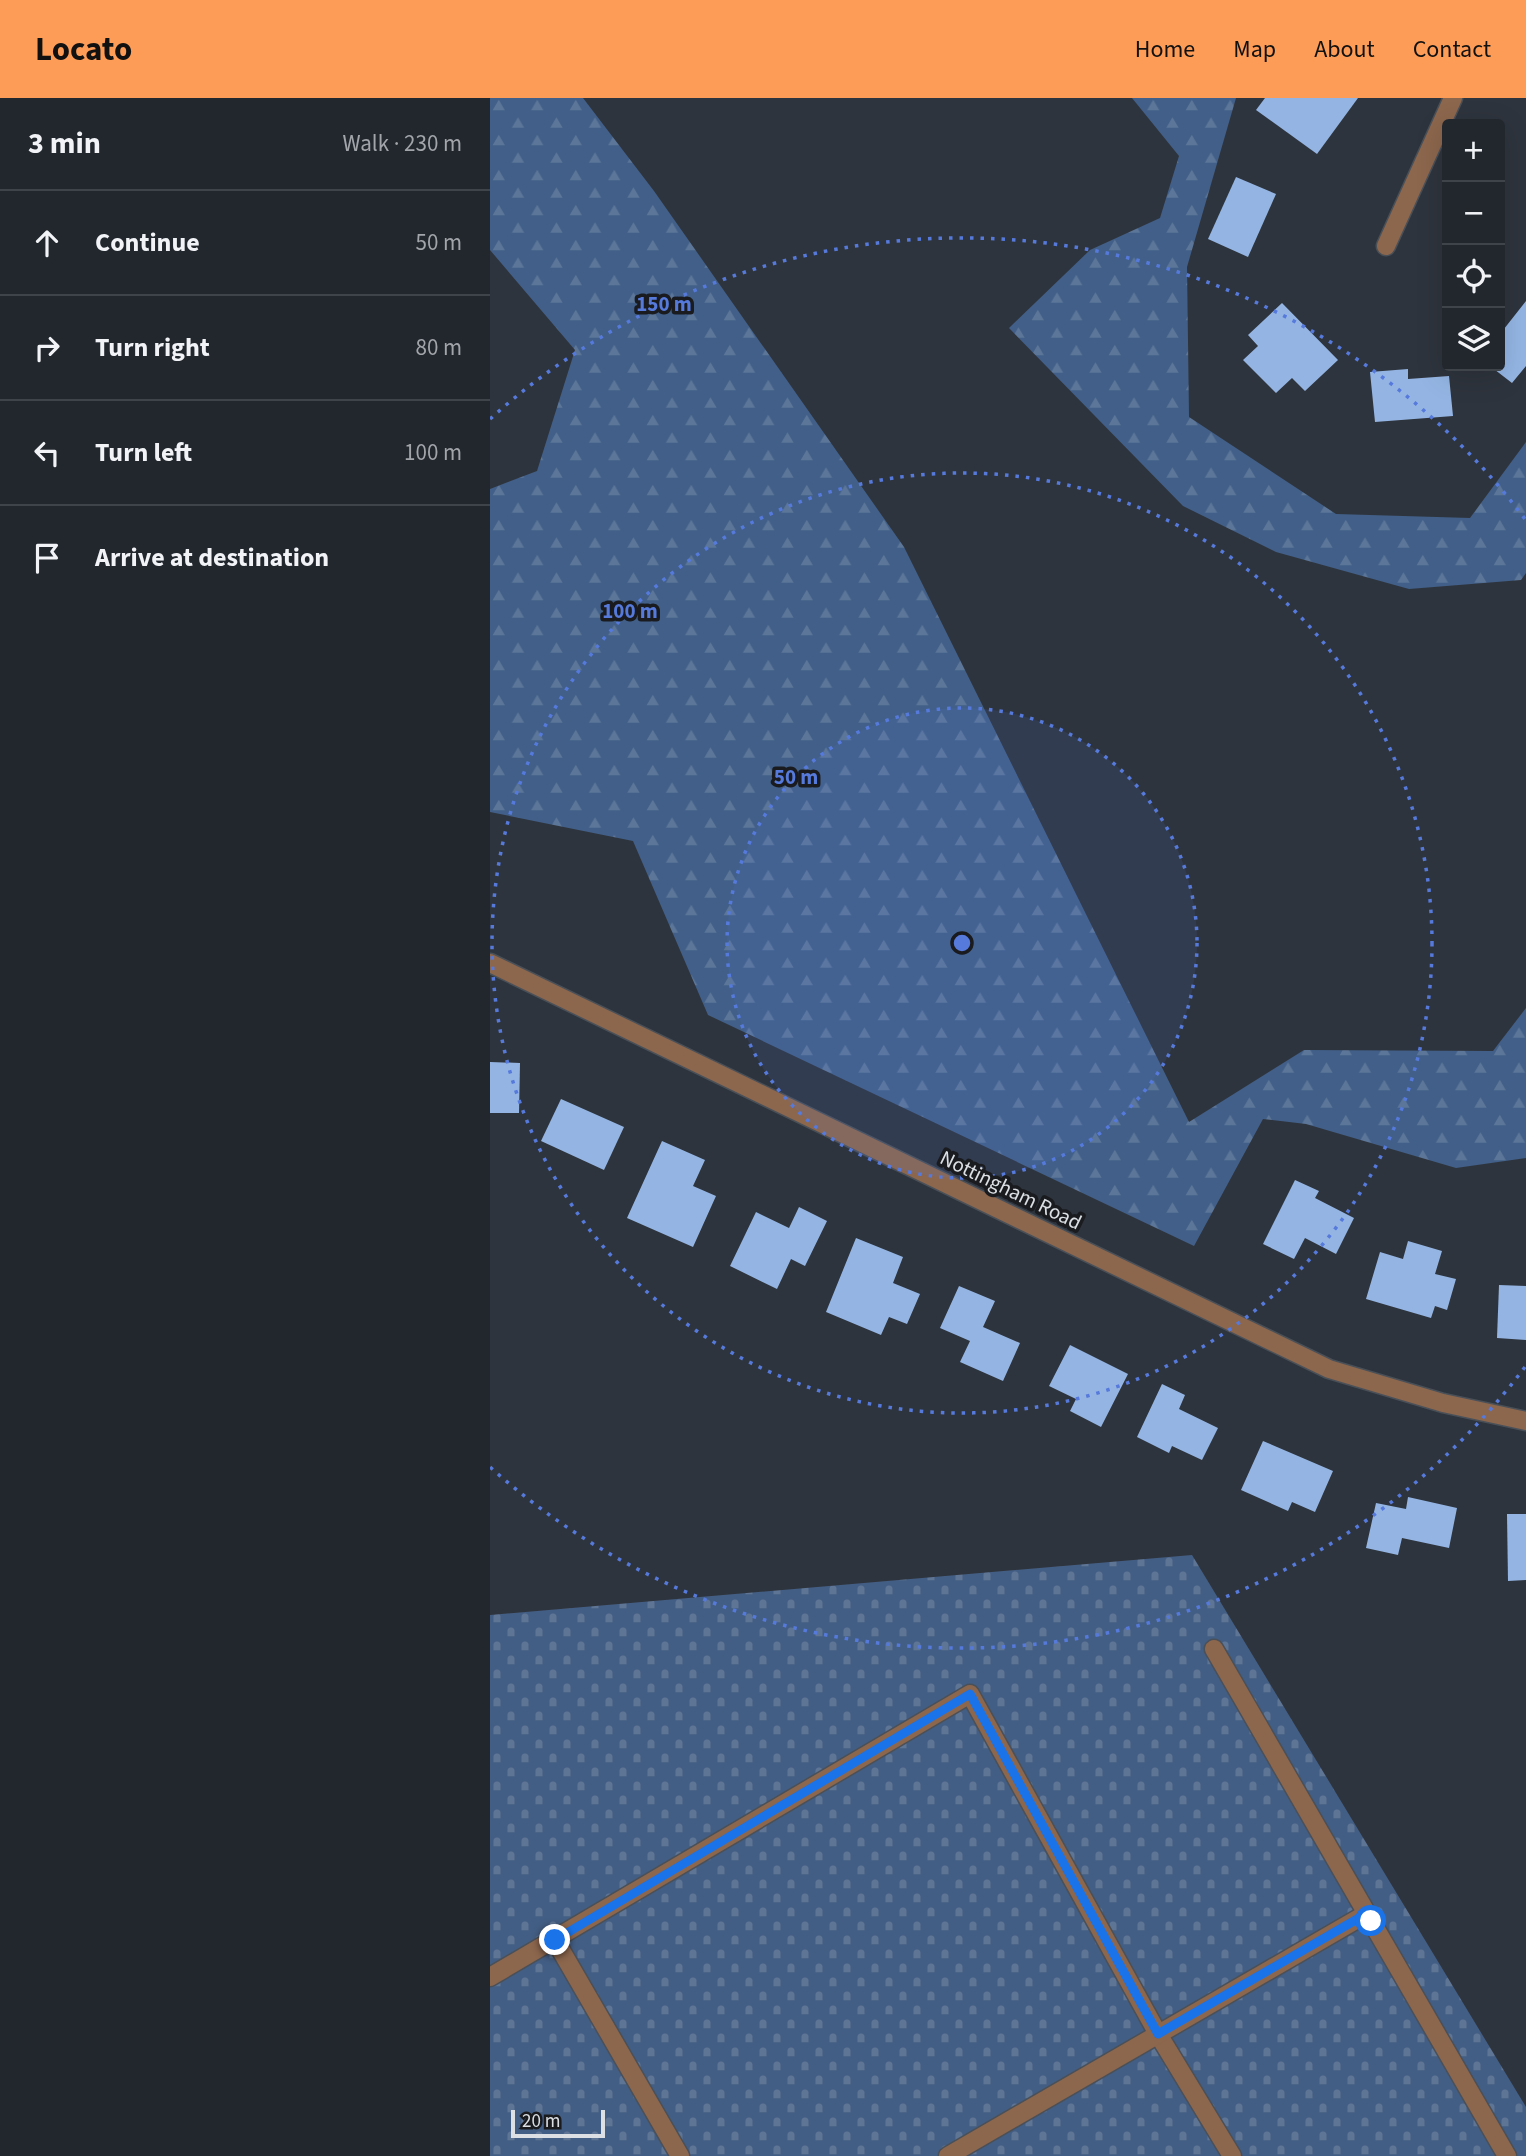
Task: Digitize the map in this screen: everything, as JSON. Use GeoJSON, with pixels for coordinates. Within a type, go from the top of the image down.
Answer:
{"type":"FeatureCollection","features":[{"type":"Feature","properties":{"kind":"street"},"geometry":{"type":"LineString","coordinates":[[1386,246],[1452,98]]}},
{"type":"Feature","properties":{"kind":"street","name":"Nottingham Road"},"geometry":{"type":"LineString","coordinates":[[490,963],[1329,1368],[1443,1402],[1526,1421]]}},
{"type":"Feature","properties":{"kind":"street"},"geometry":{"type":"LineString","coordinates":[[1214,1649],[1507,2156]]}},
{"type":"Feature","properties":{"kind":"street"},"geometry":{"type":"LineString","coordinates":[[490,1977],[970,1694],[1158,2034],[1232,2156]]}},
{"type":"Feature","properties":{"kind":"street"},"geometry":{"type":"LineString","coordinates":[[948,2156],[1366,1914]]}},
{"type":"Feature","properties":{"kind":"street"},"geometry":{"type":"LineString","coordinates":[[555,1940],[680,2156]]}},
{"type":"Feature","properties":{"kind":"green space"},"geometry":{"type":"Polygon","coordinates":[[[490,98],[583,98],[654,191],[904,547],[1189,1122],[1304,1050],[1493,1051],[1526,1008],[1526,1158],[1456,1168],[1306,1124],[1263,1119],[1194,1246],[708,1015],[633,841],[490,812],[490,489],[537,471],[575,350],[490,250],[490,98]]]}},
{"type":"Feature","properties":{"kind":"green space"},"geometry":{"type":"Polygon","coordinates":[[[1132,98],[1236,98],[1187,267],[1189,417],[1336,514],[1470,518],[1526,442],[1526,573],[1521,580],[1409,589],[1276,552],[1183,506],[1009,328],[1090,250],[1160,218],[1179,156],[1132,98]]]}},
{"type":"Feature","properties":{"kind":"green space"},"geometry":{"type":"Polygon","coordinates":[[[1192,1555],[1526,2107],[1526,2156],[490,2156],[490,1615],[1192,1555]]]}},
{"type":"Feature","properties":{"kind":"building"},"geometry":{"type":"Polygon","coordinates":[[[1265,98],[1358,98],[1317,154],[1256,110],[1265,98]]]}},
{"type":"Feature","properties":{"kind":"building"},"geometry":{"type":"Polygon","coordinates":[[[1236,177],[1276,194],[1248,257],[1208,239],[1236,177]]]}},
{"type":"Feature","properties":{"kind":"building"},"geometry":{"type":"Polygon","coordinates":[[[1526,301],[1526,366],[1512,383],[1496,371],[1505,371],[1505,328],[1526,301]]]}},
{"type":"Feature","properties":{"kind":"building"},"geometry":{"type":"Polygon","coordinates":[[[1282,303],[1338,360],[1305,391],[1292,378],[1276,393],[1243,360],[1258,346],[1248,335],[1282,303]]]}},
{"type":"Feature","properties":{"kind":"building"},"geometry":{"type":"Polygon","coordinates":[[[1408,369],[1408,379],[1449,376],[1453,416],[1375,422],[1370,372],[1408,369]]]}},
{"type":"Feature","properties":{"kind":"building"},"geometry":{"type":"Polygon","coordinates":[[[490,1062],[520,1063],[519,1113],[490,1113],[490,1062]]]}},
{"type":"Feature","properties":{"kind":"building"},"geometry":{"type":"Polygon","coordinates":[[[561,1099],[624,1127],[604,1170],[541,1141],[561,1099]]]}},
{"type":"Feature","properties":{"kind":"building"},"geometry":{"type":"Polygon","coordinates":[[[662,1141],[705,1160],[693,1186],[716,1196],[693,1247],[627,1218],[662,1141]]]}},
{"type":"Feature","properties":{"kind":"building"},"geometry":{"type":"Polygon","coordinates":[[[1295,1180],[1319,1191],[1315,1198],[1354,1218],[1336,1254],[1305,1238],[1294,1259],[1263,1244],[1295,1180]]]}},
{"type":"Feature","properties":{"kind":"building"},"geometry":{"type":"Polygon","coordinates":[[[799,1207],[827,1221],[805,1266],[791,1259],[777,1289],[730,1266],[756,1212],[789,1228],[799,1207]]]}},
{"type":"Feature","properties":{"kind":"building"},"geometry":{"type":"Polygon","coordinates":[[[856,1238],[903,1257],[893,1283],[920,1294],[907,1324],[889,1317],[881,1335],[826,1312],[856,1238]]]}},
{"type":"Feature","properties":{"kind":"building"},"geometry":{"type":"Polygon","coordinates":[[[1408,1241],[1442,1251],[1435,1274],[1456,1279],[1447,1310],[1435,1306],[1431,1318],[1366,1299],[1380,1252],[1403,1259],[1408,1241]]]}},
{"type":"Feature","properties":{"kind":"building"},"geometry":{"type":"Polygon","coordinates":[[[1499,1285],[1526,1286],[1526,1340],[1497,1338],[1499,1285]]]}},
{"type":"Feature","properties":{"kind":"building"},"geometry":{"type":"Polygon","coordinates":[[[959,1286],[995,1301],[983,1327],[1020,1343],[1003,1381],[960,1362],[970,1341],[940,1328],[959,1286]]]}},
{"type":"Feature","properties":{"kind":"building"},"geometry":{"type":"Polygon","coordinates":[[[1070,1345],[1128,1374],[1101,1427],[1070,1411],[1076,1399],[1049,1386],[1070,1345]]]}},
{"type":"Feature","properties":{"kind":"building"},"geometry":{"type":"Polygon","coordinates":[[[1162,1384],[1185,1395],[1179,1409],[1218,1428],[1202,1460],[1172,1446],[1169,1453],[1137,1437],[1162,1384]]]}},
{"type":"Feature","properties":{"kind":"building"},"geometry":{"type":"Polygon","coordinates":[[[1263,1441],[1333,1471],[1315,1512],[1292,1502],[1288,1511],[1241,1490],[1263,1441]]]}},
{"type":"Feature","properties":{"kind":"building"},"geometry":{"type":"Polygon","coordinates":[[[1408,1497],[1457,1508],[1449,1548],[1402,1538],[1398,1555],[1366,1548],[1376,1503],[1406,1509],[1408,1497]]]}},
{"type":"Feature","properties":{"kind":"building"},"geometry":{"type":"Polygon","coordinates":[[[1507,1514],[1526,1514],[1526,1580],[1508,1581],[1507,1514]]]}},
{"type":"Feature","properties":{"kind":"route"},"geometry":{"type":"LineString","coordinates":[[555,1940],[970,1694],[1158,2034],[1366,1914],[1371,1921]]}}]}
